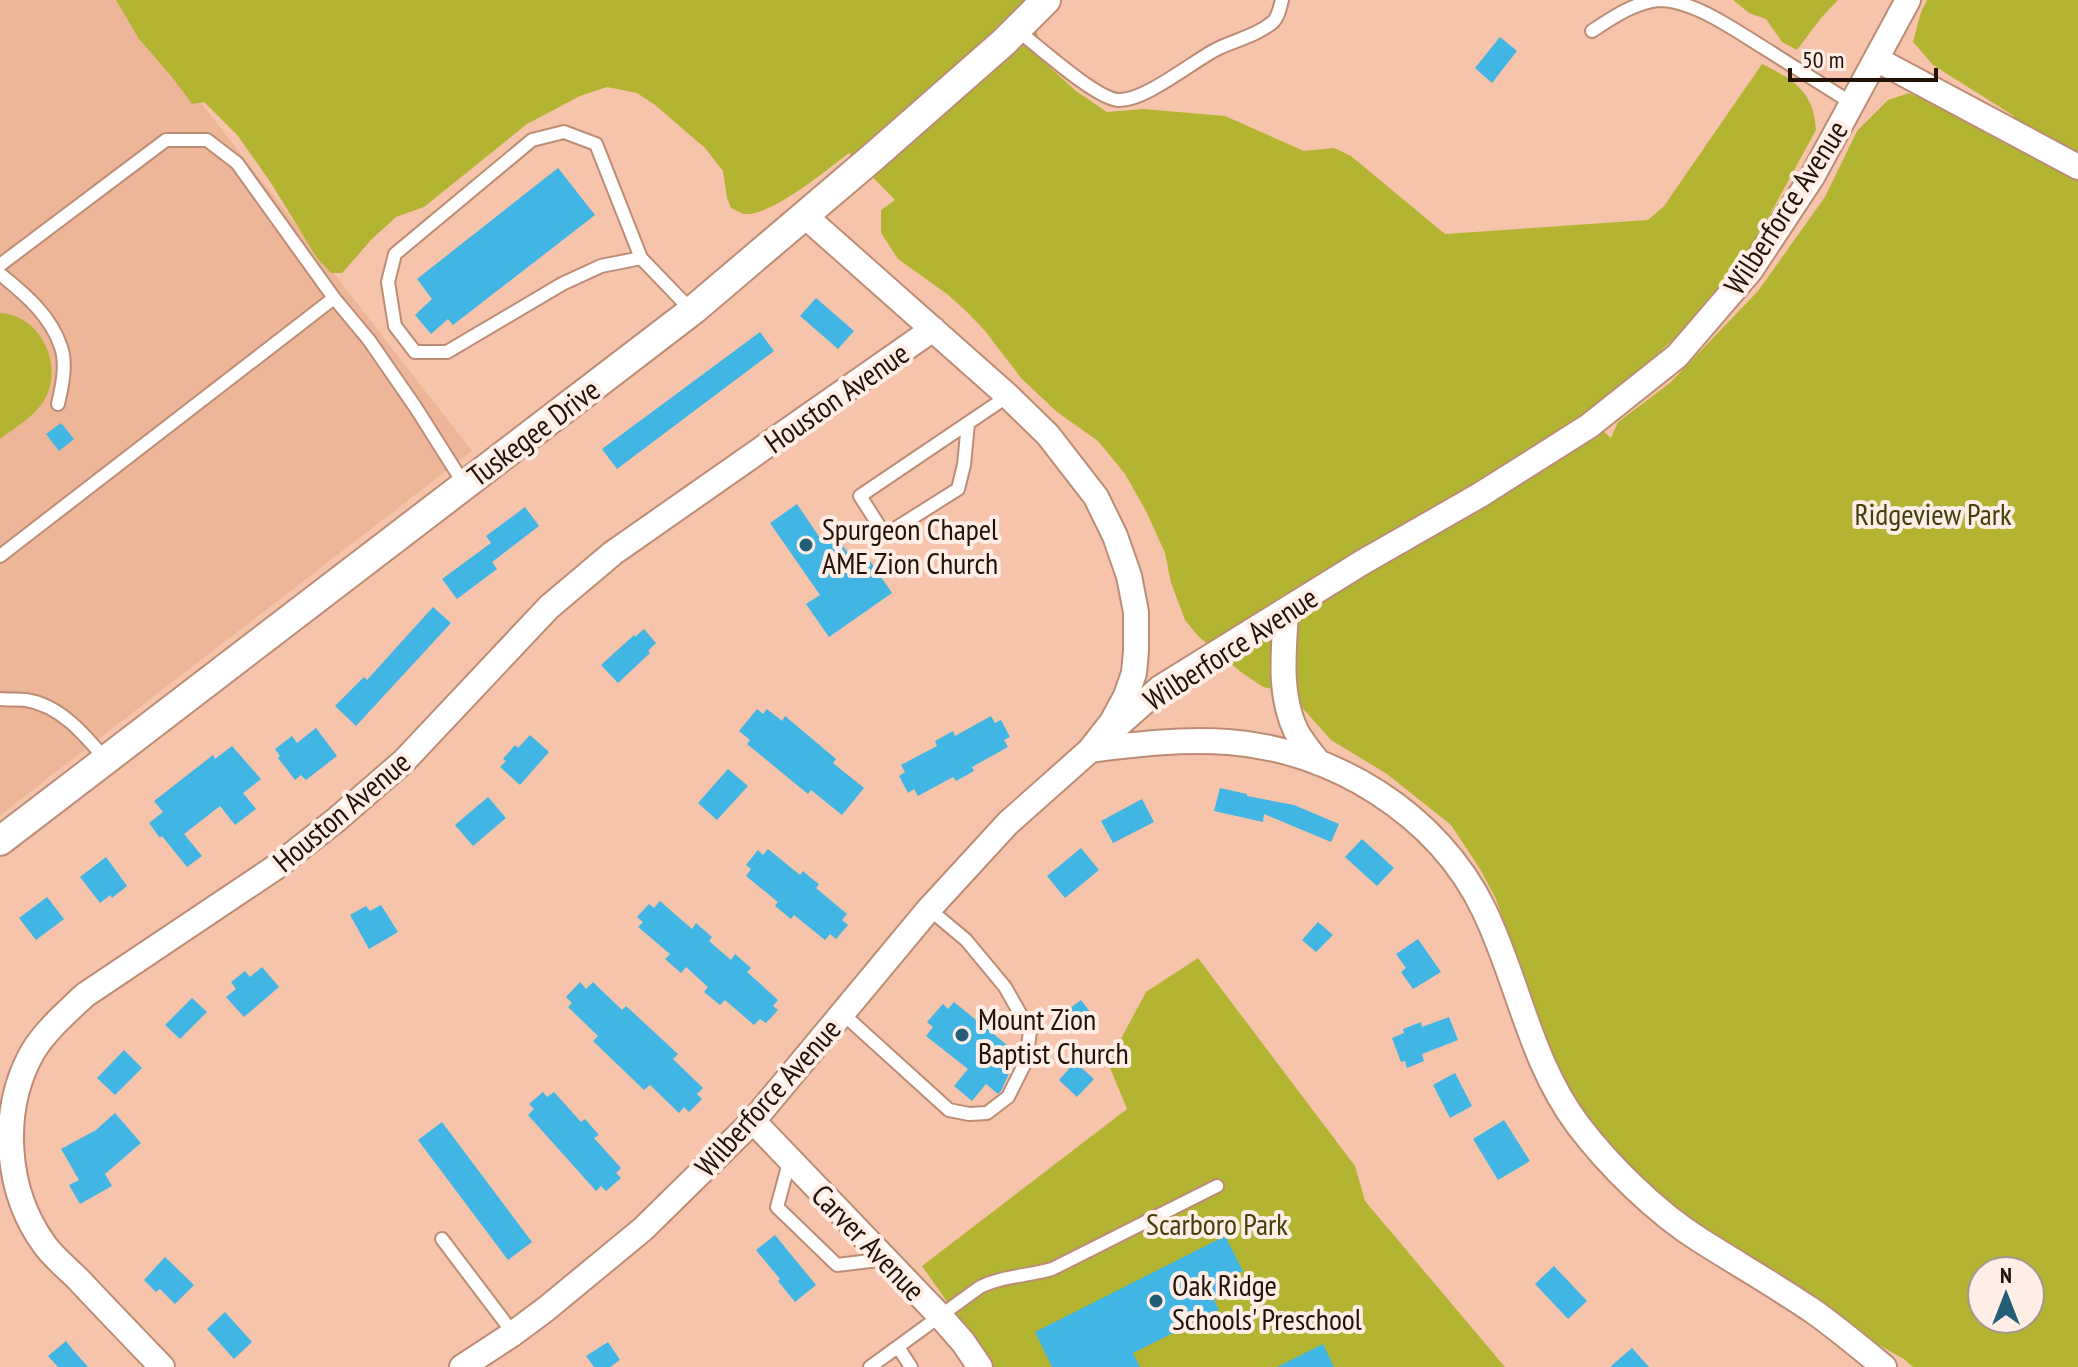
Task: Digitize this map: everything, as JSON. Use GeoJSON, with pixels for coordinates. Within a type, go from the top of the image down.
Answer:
{"type":"FeatureCollection","features":[{"type":"Feature","properties":{"kind":"street","name":"Tuskegee Drive"},"geometry":{"type":"LineString","coordinates":[[0,841],[692,311],[1017,30],[1046,0]]}},
{"type":"Feature","properties":{"kind":"street","name":"Wilberforce Avenue"},"geometry":{"type":"LineString","coordinates":[[462,1367],[513,1333],[643,1229],[753,1121],[929,909],[1008,823],[1160,688],[1589,426],[1677,356],[1750,271],[1812,177],[1908,0]]}},
{"type":"Feature","properties":{"kind":"street"},"geometry":{"type":"LineString","coordinates":[[1876,59],[2078,167]]}},
{"type":"Feature","properties":{"kind":"street"},"geometry":{"type":"LineString","coordinates":[[805,216],[1008,396],[1048,435],[1096,497],[1115,536],[1129,576],[1136,612],[1136,651],[1134,673],[1126,696],[1112,722],[1090,750]]}},
{"type":"Feature","properties":{"kind":"street","name":"Houston Avenue"},"geometry":{"type":"LineString","coordinates":[[162,1367],[44,1244],[29,1217],[13,1170],[11,1119],[18,1082],[33,1051],[57,1021],[85,995],[276,867],[336,820],[404,761],[549,607],[613,553],[933,329]]}},
{"type":"Feature","properties":{"kind":"street"},"geometry":{"type":"LineString","coordinates":[[1286,611],[1283,673],[1287,708],[1297,733],[1319,763]]}},
{"type":"Feature","properties":{"kind":"street"},"geometry":{"type":"LineString","coordinates":[[1090,750],[1154,741],[1228,742],[1273,748],[1350,777],[1397,805],[1428,832],[1455,863],[1484,908],[1531,1037],[1564,1104],[1578,1125],[1623,1176],[1667,1215],[1699,1240],[1813,1311],[1884,1367]]}},
{"type":"Feature","properties":{"kind":"street","name":"Carver Avenue"},"geometry":{"type":"LineString","coordinates":[[753,1121],[941,1317],[980,1367]]}},
{"type":"Feature","properties":{"kind":"lane"},"geometry":{"type":"LineString","coordinates":[[1017,30],[1088,87],[1120,100],[1133,98],[1217,49],[1254,35],[1276,20],[1282,0]]}},
{"type":"Feature","properties":{"kind":"lane"},"geometry":{"type":"LineString","coordinates":[[1592,31],[1644,3],[1660,0],[1681,3],[1718,20],[1853,104]]}},
{"type":"Feature","properties":{"kind":"lane"},"geometry":{"type":"LineString","coordinates":[[641,258],[601,266],[562,284],[447,352],[415,352],[395,326],[388,282],[395,254],[532,140],[564,132],[596,144],[641,258],[692,311]]}},
{"type":"Feature","properties":{"kind":"lane"},"geometry":{"type":"LineString","coordinates":[[0,265],[166,140],[207,140],[237,163],[334,298],[369,340],[464,484]]}},
{"type":"Feature","properties":{"kind":"lane"},"geometry":{"type":"LineString","coordinates":[[0,274],[27,296],[50,324],[63,349],[63,385],[58,404]]}},
{"type":"Feature","properties":{"kind":"lane"},"geometry":{"type":"LineString","coordinates":[[0,556],[334,298]]}},
{"type":"Feature","properties":{"kind":"lane"},"geometry":{"type":"LineString","coordinates":[[968,423],[958,489],[885,535],[860,496],[968,423],[1008,396]]}},
{"type":"Feature","properties":{"kind":"lane"},"geometry":{"type":"LineString","coordinates":[[0,699],[28,701],[52,708],[83,732],[106,760]]}},
{"type":"Feature","properties":{"kind":"lane"},"geometry":{"type":"LineString","coordinates":[[842,1013],[949,1110],[969,1114],[987,1113],[1008,1097],[1026,1061],[1030,1031],[1005,987],[986,964],[966,940],[929,909]]}},
{"type":"Feature","properties":{"kind":"lane"},"geometry":{"type":"LineString","coordinates":[[790,1159],[777,1207],[837,1265],[887,1259]]}},
{"type":"Feature","properties":{"kind":"lane"},"geometry":{"type":"LineString","coordinates":[[870,1367],[980,1287],[994,1280],[1052,1269],[1217,1186]]}},
{"type":"Feature","properties":{"kind":"lane"},"geometry":{"type":"LineString","coordinates":[[442,1239],[513,1333]]}},
{"type":"Feature","properties":{"kind":"lane"},"geometry":{"type":"LineString","coordinates":[[898,1347],[911,1367]]}},
{"type":"Feature","properties":{"kind":"shaded area"},"geometry":{"type":"Polygon","coordinates":[[[0,0],[121,0],[472,451],[0,815],[0,0]]]}},
{"type":"Feature","properties":{"kind":"green space","name":"Ridgeview Park"},"geometry":{"type":"Polygon","coordinates":[[[116,0],[1028,0],[1045,63],[1076,91],[1107,112],[1143,109],[1225,116],[1304,151],[1334,148],[1351,156],[1445,234],[1648,220],[1664,206],[1762,64],[1801,89],[1811,106],[1816,130],[1749,253],[1676,337],[1612,395],[1583,414],[1611,438],[1618,422],[1670,383],[1758,291],[1825,197],[1857,131],[1888,100],[1909,93],[1996,132],[2014,116],[1933,65],[1913,42],[1927,0],[2078,0],[2078,1367],[1913,1367],[1701,1228],[1640,1181],[1597,1131],[1568,1089],[1544,1041],[1496,899],[1451,825],[1387,774],[1331,740],[1289,693],[1263,687],[1198,636],[1185,620],[1171,583],[1165,553],[1125,474],[1098,441],[1057,412],[1021,378],[969,314],[898,259],[881,233],[881,210],[895,200],[849,153],[783,200],[755,213],[743,214],[731,208],[723,171],[705,148],[637,93],[607,87],[580,96],[527,124],[424,207],[396,217],[342,273],[331,273],[317,258],[238,136],[204,102],[192,104],[139,39],[116,0]]]}},
{"type":"Feature","properties":{"kind":"green space"},"geometry":{"type":"Polygon","coordinates":[[[1733,0],[1838,0],[1797,50],[1782,42],[1766,19],[1749,13],[1733,0]]]}},
{"type":"Feature","properties":{"kind":"green space"},"geometry":{"type":"Polygon","coordinates":[[[0,313],[14,316],[37,331],[52,370],[51,384],[42,403],[26,420],[0,439],[0,313]]]}},
{"type":"Feature","properties":{"kind":"green space","name":"Scarboro Park"},"geometry":{"type":"Polygon","coordinates":[[[1198,958],[1355,1166],[1365,1201],[1505,1367],[993,1367],[922,1266],[1127,1109],[1108,1063],[1146,992],[1198,958]]]}},
{"type":"Feature","properties":{"kind":"building"},"geometry":{"type":"Polygon","coordinates":[[[1500,37],[1517,51],[1492,83],[1475,68],[1500,37]]]}},
{"type":"Feature","properties":{"kind":"building"},"geometry":{"type":"Polygon","coordinates":[[[558,168],[595,215],[453,325],[448,319],[431,334],[415,315],[432,299],[417,279],[558,168]]]}},
{"type":"Feature","properties":{"kind":"building"},"geometry":{"type":"Polygon","coordinates":[[[816,298],[854,331],[838,349],[800,316],[816,298]]]}},
{"type":"Feature","properties":{"kind":"building"},"geometry":{"type":"Polygon","coordinates":[[[760,332],[774,351],[617,469],[602,449],[760,332]]]}},
{"type":"Feature","properties":{"kind":"building"},"geometry":{"type":"Polygon","coordinates":[[[61,423],[74,439],[59,451],[46,434],[61,423]]]}},
{"type":"Feature","properties":{"kind":"building"},"geometry":{"type":"Polygon","coordinates":[[[797,504],[820,538],[832,530],[859,569],[870,561],[892,593],[829,637],[806,604],[820,595],[770,523],[797,504]]]}},
{"type":"Feature","properties":{"kind":"building"},"geometry":{"type":"Polygon","coordinates":[[[525,507],[539,526],[492,562],[497,569],[457,599],[442,579],[491,543],[486,536],[525,507]]]}},
{"type":"Feature","properties":{"kind":"building"},"geometry":{"type":"Polygon","coordinates":[[[433,607],[451,623],[356,726],[335,706],[364,677],[367,680],[433,607]]]}},
{"type":"Feature","properties":{"kind":"building"},"geometry":{"type":"Polygon","coordinates":[[[644,629],[656,643],[648,651],[650,653],[618,683],[601,665],[644,629]]]}},
{"type":"Feature","properties":{"kind":"building"},"geometry":{"type":"Polygon","coordinates":[[[757,709],[763,714],[767,709],[782,721],[785,716],[836,759],[833,763],[864,788],[842,815],[811,790],[808,794],[747,744],[750,740],[739,731],[757,709]]]}},
{"type":"Feature","properties":{"kind":"building"},"geometry":{"type":"Polygon","coordinates":[[[991,716],[995,723],[1001,720],[1010,737],[1004,740],[1008,747],[972,767],[974,771],[956,781],[953,777],[918,796],[914,789],[908,793],[899,776],[905,772],[901,765],[937,746],[935,741],[953,731],[955,736],[991,716]]]}},
{"type":"Feature","properties":{"kind":"building"},"geometry":{"type":"Polygon","coordinates":[[[316,728],[337,756],[306,780],[301,775],[295,780],[275,749],[292,736],[297,743],[316,728]]]}},
{"type":"Feature","properties":{"kind":"building"},"geometry":{"type":"Polygon","coordinates":[[[530,735],[549,752],[520,785],[500,767],[515,745],[518,748],[530,735]]]}},
{"type":"Feature","properties":{"kind":"building"},"geometry":{"type":"Polygon","coordinates":[[[232,746],[261,779],[243,793],[256,809],[235,825],[220,806],[184,834],[202,856],[187,867],[149,823],[163,812],[154,801],[213,755],[215,759],[232,746]]]}},
{"type":"Feature","properties":{"kind":"building"},"geometry":{"type":"Polygon","coordinates":[[[728,769],[748,786],[717,820],[698,803],[728,769]]]}},
{"type":"Feature","properties":{"kind":"building"},"geometry":{"type":"Polygon","coordinates":[[[1220,788],[1294,805],[1339,824],[1331,842],[1264,814],[1263,822],[1214,811],[1220,788]]]}},
{"type":"Feature","properties":{"kind":"building"},"geometry":{"type":"Polygon","coordinates":[[[488,797],[506,818],[473,846],[455,825],[488,797]]]}},
{"type":"Feature","properties":{"kind":"building"},"geometry":{"type":"Polygon","coordinates":[[[1142,799],[1154,822],[1113,843],[1101,821],[1142,799]]]}},
{"type":"Feature","properties":{"kind":"building"},"geometry":{"type":"Polygon","coordinates":[[[1362,839],[1394,868],[1377,886],[1345,857],[1362,839]]]}},
{"type":"Feature","properties":{"kind":"building"},"geometry":{"type":"Polygon","coordinates":[[[1081,848],[1099,870],[1065,898],[1047,876],[1081,848]]]}},
{"type":"Feature","properties":{"kind":"building"},"geometry":{"type":"Polygon","coordinates":[[[768,849],[800,875],[803,871],[819,884],[816,888],[847,914],[842,920],[848,925],[836,939],[830,934],[825,940],[794,915],[791,919],[775,906],[778,902],[746,876],[751,869],[746,865],[758,850],[763,855],[768,849]]]}},
{"type":"Feature","properties":{"kind":"building"},"geometry":{"type":"Polygon","coordinates":[[[106,857],[127,886],[100,903],[80,877],[106,857]]]}},
{"type":"Feature","properties":{"kind":"building"},"geometry":{"type":"Polygon","coordinates":[[[47,897],[64,919],[36,940],[19,918],[47,897]]]}},
{"type":"Feature","properties":{"kind":"building"},"geometry":{"type":"Polygon","coordinates":[[[660,901],[692,929],[696,923],[712,937],[709,941],[731,960],[735,954],[751,968],[747,972],[778,1000],[773,1006],[778,1010],[766,1023],[760,1019],[754,1025],[725,1000],[720,1005],[704,992],[708,987],[686,967],[681,973],[665,959],[670,954],[638,927],[643,922],[637,917],[649,904],[654,908],[660,901]]]}},
{"type":"Feature","properties":{"kind":"building"},"geometry":{"type":"Polygon","coordinates":[[[381,905],[398,932],[369,949],[350,915],[366,906],[370,911],[381,905]]]}},
{"type":"Feature","properties":{"kind":"building"},"geometry":{"type":"Polygon","coordinates":[[[1318,922],[1333,935],[1316,952],[1302,940],[1318,922]]]}},
{"type":"Feature","properties":{"kind":"building"},"geometry":{"type":"Polygon","coordinates":[[[1418,939],[1441,972],[1413,989],[1401,972],[1406,968],[1396,954],[1418,939]]]}},
{"type":"Feature","properties":{"kind":"building"},"geometry":{"type":"Polygon","coordinates":[[[262,967],[279,987],[244,1017],[226,997],[236,989],[231,982],[245,971],[250,977],[262,967]]]}},
{"type":"Feature","properties":{"kind":"building"},"geometry":{"type":"Polygon","coordinates":[[[580,982],[586,989],[593,982],[622,1010],[626,1006],[678,1054],[673,1059],[703,1088],[697,1094],[702,1099],[689,1112],[684,1107],[679,1113],[650,1085],[644,1090],[593,1041],[598,1036],[568,1007],[572,1003],[566,997],[580,982]]]}},
{"type":"Feature","properties":{"kind":"building"},"geometry":{"type":"Polygon","coordinates":[[[192,998],[207,1012],[180,1039],[165,1025],[192,998]]]}},
{"type":"Feature","properties":{"kind":"building"},"geometry":{"type":"Polygon","coordinates":[[[1081,1000],[1095,1018],[1076,1032],[1062,1014],[1081,1000]]]}},
{"type":"Feature","properties":{"kind":"building"},"geometry":{"type":"Polygon","coordinates":[[[954,1002],[1018,1054],[998,1094],[986,1084],[972,1101],[954,1086],[968,1069],[926,1036],[933,1027],[927,1022],[943,1004],[948,1009],[954,1002]]]}},
{"type":"Feature","properties":{"kind":"building"},"geometry":{"type":"Polygon","coordinates":[[[1449,1017],[1458,1040],[1422,1054],[1424,1061],[1407,1068],[1405,1061],[1401,1062],[1392,1038],[1404,1033],[1403,1029],[1421,1022],[1422,1027],[1449,1017]]]}},
{"type":"Feature","properties":{"kind":"building"},"geometry":{"type":"Polygon","coordinates":[[[124,1050],[142,1068],[115,1095],[97,1078],[124,1050]]]}},
{"type":"Feature","properties":{"kind":"building"},"geometry":{"type":"Polygon","coordinates":[[[1075,1062],[1094,1079],[1077,1097],[1059,1080],[1075,1062]]]}},
{"type":"Feature","properties":{"kind":"building"},"geometry":{"type":"Polygon","coordinates":[[[1455,1073],[1472,1106],[1450,1118],[1433,1085],[1455,1073]]]}},
{"type":"Feature","properties":{"kind":"building"},"geometry":{"type":"Polygon","coordinates":[[[543,1092],[547,1097],[554,1092],[581,1122],[585,1119],[599,1135],[594,1138],[621,1168],[616,1173],[621,1178],[606,1191],[601,1186],[596,1191],[528,1115],[534,1109],[529,1104],[543,1092]]]}},
{"type":"Feature","properties":{"kind":"building"},"geometry":{"type":"Polygon","coordinates":[[[115,1113],[141,1143],[105,1174],[112,1186],[80,1204],[69,1185],[79,1180],[61,1149],[96,1130],[115,1113]]]}},
{"type":"Feature","properties":{"kind":"building"},"geometry":{"type":"Polygon","coordinates":[[[1504,1120],[1530,1161],[1498,1180],[1473,1139],[1504,1120]]]}},
{"type":"Feature","properties":{"kind":"building"},"geometry":{"type":"Polygon","coordinates":[[[442,1122],[532,1242],[508,1260],[418,1140],[442,1122]]]}},
{"type":"Feature","properties":{"kind":"building"},"geometry":{"type":"Polygon","coordinates":[[[775,1235],[816,1285],[795,1302],[756,1250],[775,1235]]]}},
{"type":"Feature","properties":{"kind":"building","name":"Oak Ridge Schools' Preschool"},"geometry":{"type":"Polygon","coordinates":[[[1225,1236],[1243,1271],[1219,1282],[1225,1295],[1214,1300],[1219,1310],[1133,1353],[1140,1367],[1052,1367],[1035,1332],[1225,1236]]]}},
{"type":"Feature","properties":{"kind":"building"},"geometry":{"type":"Polygon","coordinates":[[[165,1257],[194,1285],[175,1304],[160,1289],[156,1292],[144,1280],[165,1257]]]}},
{"type":"Feature","properties":{"kind":"building"},"geometry":{"type":"Polygon","coordinates":[[[1554,1266],[1587,1301],[1568,1319],[1535,1284],[1554,1266]]]}},
{"type":"Feature","properties":{"kind":"building"},"geometry":{"type":"Polygon","coordinates":[[[225,1312],[252,1342],[234,1359],[207,1329],[225,1312]]]}},
{"type":"Feature","properties":{"kind":"building"},"geometry":{"type":"Polygon","coordinates":[[[66,1341],[88,1367],[58,1367],[48,1356],[66,1341]]]}},
{"type":"Feature","properties":{"kind":"building"},"geometry":{"type":"Polygon","coordinates":[[[608,1342],[620,1360],[610,1367],[594,1367],[586,1356],[608,1342]]]}},
{"type":"Feature","properties":{"kind":"building","name":"Oak Ridge Schools' Preschool"},"geometry":{"type":"Polygon","coordinates":[[[1323,1344],[1334,1367],[1277,1367],[1323,1344]]]}},
{"type":"Feature","properties":{"kind":"building"},"geometry":{"type":"Polygon","coordinates":[[[1632,1348],[1649,1367],[1610,1367],[1632,1348]]]}},
{"type":"Feature","properties":{"kind":"place","name":"Spurgeon Chapel AME Zion Church"},"geometry":{"type":"Point","coordinates":[806,545]}},
{"type":"Feature","properties":{"kind":"place","name":"Mount Zion Baptist Church"},"geometry":{"type":"Point","coordinates":[962,1035]}},
{"type":"Feature","properties":{"kind":"place","name":"Oak Ridge Schools' Preschool"},"geometry":{"type":"Point","coordinates":[1156,1301]}}]}
